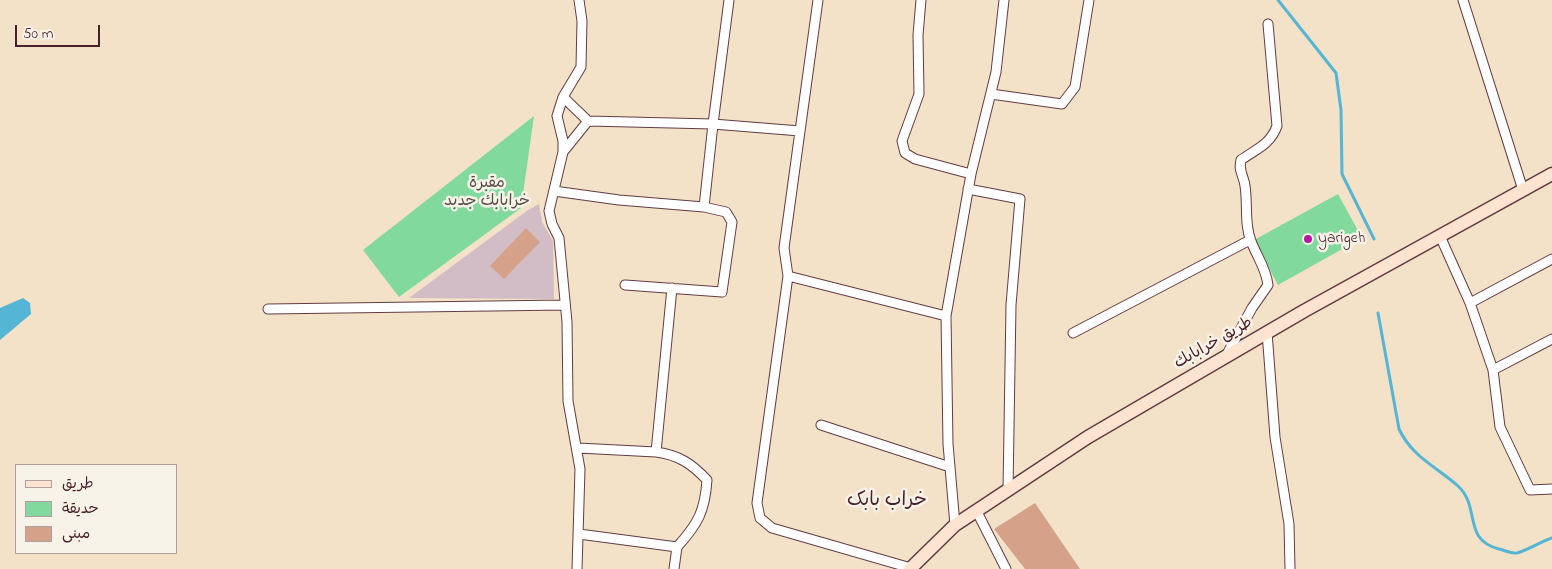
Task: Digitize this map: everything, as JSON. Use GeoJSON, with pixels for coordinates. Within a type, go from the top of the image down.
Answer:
{"type":"FeatureCollection","features":[{"type":"Feature","properties":{"kind":"main road","name":"طريق خرابابك"},"geometry":{"type":"LineString","coordinates":[[910,568],[955,525],[1088,437],[1267,332],[1552,174]]}},
{"type":"Feature","properties":{"kind":"street"},"geometry":{"type":"LineString","coordinates":[[577,569],[580,470],[578,448],[568,401],[567,322],[559,238],[552,224],[549,211],[563,152],[563,141],[556,116],[563,98],[581,67],[582,21],[579,0]]}},
{"type":"Feature","properties":{"kind":"street"},"geometry":{"type":"LineString","coordinates":[[704,207],[729,0]]}},
{"type":"Feature","properties":{"kind":"street"},"geometry":{"type":"LineString","coordinates":[[818,0],[784,248],[788,276],[757,503],[760,518],[772,528],[910,568]]}},
{"type":"Feature","properties":{"kind":"street"},"geometry":{"type":"LineString","coordinates":[[921,0],[918,35],[919,94],[902,141],[905,153],[915,159],[971,174]]}},
{"type":"Feature","properties":{"kind":"street"},"geometry":{"type":"LineString","coordinates":[[955,525],[950,467],[946,316],[971,174],[996,72],[1004,0]]}},
{"type":"Feature","properties":{"kind":"street"},"geometry":{"type":"LineString","coordinates":[[991,94],[1062,104],[1075,87],[1089,0]]}},
{"type":"Feature","properties":{"kind":"street"},"geometry":{"type":"LineString","coordinates":[[1463,0],[1523,190]]}},
{"type":"Feature","properties":{"kind":"street"},"geometry":{"type":"LineString","coordinates":[[1226,356],[1252,308],[1268,285],[1266,270],[1250,240],[1245,185],[1239,168],[1241,160],[1260,149],[1273,136],[1277,126],[1268,24]]}},
{"type":"Feature","properties":{"kind":"street"},"geometry":{"type":"LineString","coordinates":[[563,98],[588,122],[713,124],[800,131]]}},
{"type":"Feature","properties":{"kind":"street"},"geometry":{"type":"LineString","coordinates":[[563,152],[588,122]]}},
{"type":"Feature","properties":{"kind":"street"},"geometry":{"type":"LineString","coordinates":[[968,190],[1020,199],[1011,305],[1008,490]]}},
{"type":"Feature","properties":{"kind":"street"},"geometry":{"type":"LineString","coordinates":[[554,191],[619,200],[704,207],[726,212],[732,222],[722,292],[625,285]]}},
{"type":"Feature","properties":{"kind":"street"},"geometry":{"type":"LineString","coordinates":[[1440,236],[1470,303],[1493,370],[1500,427],[1530,490],[1552,490]]}},
{"type":"Feature","properties":{"kind":"street"},"geometry":{"type":"LineString","coordinates":[[1073,333],[1250,240]]}},
{"type":"Feature","properties":{"kind":"street"},"geometry":{"type":"LineString","coordinates":[[1470,303],[1552,259]]}},
{"type":"Feature","properties":{"kind":"street"},"geometry":{"type":"LineString","coordinates":[[788,276],[946,316]]}},
{"type":"Feature","properties":{"kind":"street"},"geometry":{"type":"LineString","coordinates":[[656,452],[672,288]]}},
{"type":"Feature","properties":{"kind":"street"},"geometry":{"type":"LineString","coordinates":[[268,309],[564,305]]}},
{"type":"Feature","properties":{"kind":"street"},"geometry":{"type":"LineString","coordinates":[[1267,332],[1275,436],[1290,524],[1290,569]]}},
{"type":"Feature","properties":{"kind":"street"},"geometry":{"type":"LineString","coordinates":[[1493,370],[1552,339]]}},
{"type":"Feature","properties":{"kind":"street"},"geometry":{"type":"LineString","coordinates":[[821,425],[950,467]]}},
{"type":"Feature","properties":{"kind":"street"},"geometry":{"type":"LineString","coordinates":[[578,448],[673,454],[693,465],[707,480],[705,501],[697,525],[677,546],[674,569]]}},
{"type":"Feature","properties":{"kind":"street"},"geometry":{"type":"LineString","coordinates":[[976,510],[1006,569]]}},
{"type":"Feature","properties":{"kind":"street"},"geometry":{"type":"LineString","coordinates":[[579,534],[677,546]]}},
{"type":"Feature","properties":{"kind":"shaded area"},"geometry":{"type":"Polygon","coordinates":[[[539,204],[542,222],[553,241],[554,299],[409,298],[528,210],[539,204]]]}},
{"type":"Feature","properties":{"kind":"green space","name":"مقبرة خرابابك جدبد"},"geometry":{"type":"Polygon","coordinates":[[[534,116],[521,208],[399,297],[363,250],[534,116]]]}},
{"type":"Feature","properties":{"kind":"green space","name":"yarigeh"},"geometry":{"type":"Polygon","coordinates":[[[1338,194],[1362,238],[1278,285],[1254,240],[1338,194]]]}},
{"type":"Feature","properties":{"kind":"water"},"geometry":{"type":"Polygon","coordinates":[[[23,298],[30,303],[31,314],[0,340],[0,308],[23,298]]]}},
{"type":"Feature","properties":{"kind":"building"},"geometry":{"type":"Polygon","coordinates":[[[526,228],[540,242],[504,279],[490,266],[526,228]]]}},
{"type":"Feature","properties":{"kind":"building"},"geometry":{"type":"Polygon","coordinates":[[[1035,503],[1080,569],[1025,569],[994,529],[1035,503]]]}},
{"type":"Feature","properties":{"kind":"waterway"},"geometry":{"type":"LineString","coordinates":[[1278,0],[1336,73],[1341,110],[1342,174],[1374,239]]}},
{"type":"Feature","properties":{"kind":"waterway"},"geometry":{"type":"LineString","coordinates":[[1378,313],[1399,429],[1404,439],[1425,461],[1450,479],[1465,494],[1476,531],[1480,538],[1488,545],[1515,553],[1552,538]]}},
{"type":"Feature","properties":{"kind":"place","name":"yarigeh"},"geometry":{"type":"Point","coordinates":[1308,239]}},
{"type":"Feature","properties":{"kind":"district","name":"خراب بابک"},"geometry":{"type":"Point","coordinates":[887,502]}}]}
